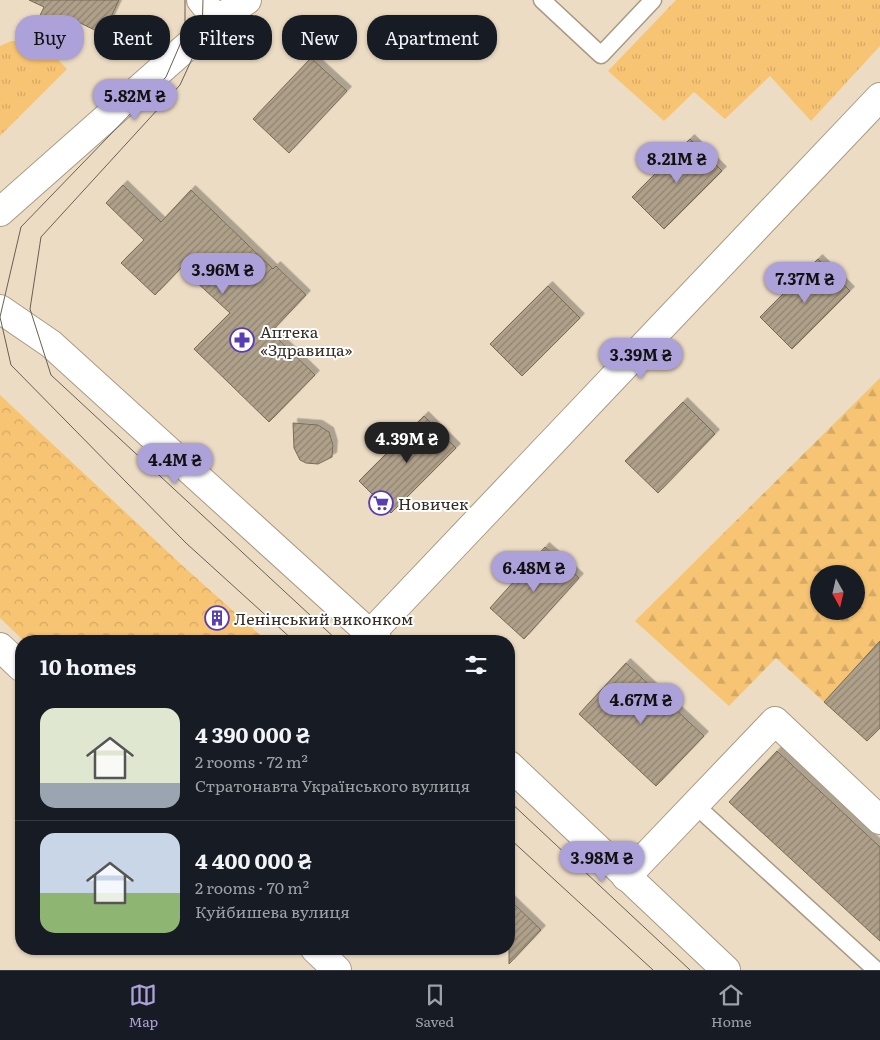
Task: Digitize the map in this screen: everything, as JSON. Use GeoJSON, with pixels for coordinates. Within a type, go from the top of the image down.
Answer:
{"type":"FeatureCollection","features":[{"type":"Feature","properties":{"kind":"street"},"geometry":{"type":"LineString","coordinates":[[0,212],[209,10],[247,0]]}},
{"type":"Feature","properties":{"kind":"street"},"geometry":{"type":"LineString","coordinates":[[377,635],[880,97]]}},
{"type":"Feature","properties":{"kind":"street"},"geometry":{"type":"LineString","coordinates":[[0,309],[51,344],[371,635]]}},
{"type":"Feature","properties":{"kind":"street"},"geometry":{"type":"LineString","coordinates":[[0,647],[15,661]]}},
{"type":"Feature","properties":{"kind":"street"},"geometry":{"type":"LineString","coordinates":[[626,877],[775,721],[880,820]]}},
{"type":"Feature","properties":{"kind":"street"},"geometry":{"type":"LineString","coordinates":[[515,771],[726,970]]}},
{"type":"Feature","properties":{"kind":"street"},"geometry":{"type":"LineString","coordinates":[[321,955],[337,970]]}},
{"type":"Feature","properties":{"kind":"lane"},"geometry":{"type":"LineString","coordinates":[[542,0],[600,55],[653,0]]}},
{"type":"Feature","properties":{"kind":"lane"},"geometry":{"type":"LineString","coordinates":[[694,804],[876,970]]}},
{"type":"Feature","properties":{"kind":"green space"},"geometry":{"type":"Polygon","coordinates":[[[676,0],[880,0],[880,46],[811,121],[770,76],[725,119],[694,92],[664,121],[608,71],[676,0]]]}},
{"type":"Feature","properties":{"kind":"green space"},"geometry":{"type":"Polygon","coordinates":[[[15,41],[15,60],[58,60],[67,69],[0,136],[0,46],[15,41]]]}},
{"type":"Feature","properties":{"kind":"green space"},"geometry":{"type":"Polygon","coordinates":[[[880,378],[880,641],[824,702],[776,658],[729,706],[635,621],[880,378]]]}},
{"type":"Feature","properties":{"kind":"green space"},"geometry":{"type":"Polygon","coordinates":[[[0,395],[185,568],[260,635],[18,635],[0,618],[0,395]]]}},
{"type":"Feature","properties":{"kind":"building"},"geometry":{"type":"Polygon","coordinates":[[[29,0],[119,0],[112,15],[94,15],[94,30],[84,25],[84,15],[40,15],[44,7],[29,0]]]}},
{"type":"Feature","properties":{"kind":"building"},"geometry":{"type":"Polygon","coordinates":[[[309,60],[313,60],[347,91],[289,153],[253,119],[309,60]]]}},
{"type":"Feature","properties":{"kind":"building"},"geometry":{"type":"Polygon","coordinates":[[[690,139],[722,171],[664,229],[632,197],[690,139]]]}},
{"type":"Feature","properties":{"kind":"building"},"geometry":{"type":"Polygon","coordinates":[[[123,185],[161,222],[191,190],[273,269],[276,266],[306,295],[271,332],[315,375],[269,422],[194,349],[230,313],[181,268],[155,295],[121,263],[144,240],[106,203],[123,185]]]}},
{"type":"Feature","properties":{"kind":"building"},"geometry":{"type":"Polygon","coordinates":[[[818,259],[850,291],[792,349],[760,317],[818,259]]]}},
{"type":"Feature","properties":{"kind":"building"},"geometry":{"type":"Polygon","coordinates":[[[548,286],[580,318],[522,376],[490,344],[548,286]]]}},
{"type":"Feature","properties":{"kind":"building"},"geometry":{"type":"Polygon","coordinates":[[[683,402],[715,434],[658,493],[625,461],[683,402]]]}},
{"type":"Feature","properties":{"kind":"building"},"geometry":{"type":"Polygon","coordinates":[[[424,416],[456,448],[391,513],[359,481],[424,416]]]}},
{"type":"Feature","properties":{"kind":"building"},"geometry":{"type":"Polygon","coordinates":[[[293,423],[318,425],[329,432],[333,445],[332,457],[318,464],[306,463],[300,460],[294,448],[293,423]]]}},
{"type":"Feature","properties":{"kind":"building"},"geometry":{"type":"Polygon","coordinates":[[[545,547],[579,578],[524,639],[490,608],[545,547]]]}},
{"type":"Feature","properties":{"kind":"building"},"geometry":{"type":"Polygon","coordinates":[[[880,641],[880,728],[867,741],[824,702],[880,641]]]}},
{"type":"Feature","properties":{"kind":"building"},"geometry":{"type":"Polygon","coordinates":[[[626,663],[704,736],[656,786],[579,714],[626,663]]]}},
{"type":"Feature","properties":{"kind":"building"},"geometry":{"type":"Polygon","coordinates":[[[777,751],[880,847],[880,941],[729,802],[777,751]]]}},
{"type":"Feature","properties":{"kind":"building"},"geometry":{"type":"Polygon","coordinates":[[[515,905],[541,930],[509,964],[509,955],[515,955],[515,905]]]}},
{"type":"Feature","properties":{"kind":"tram line"},"geometry":{"type":"LineString","coordinates":[[185,0],[185,33],[166,77],[21,227],[0,317],[11,365],[186,543],[287,635]]}},
{"type":"Feature","properties":{"kind":"tram line"},"geometry":{"type":"LineString","coordinates":[[203,0],[202,37],[180,85],[41,237],[30,309],[51,375],[332,635]]}},
{"type":"Feature","properties":{"kind":"tram line"},"geometry":{"type":"LineString","coordinates":[[515,807],[690,970]]}},
{"type":"Feature","properties":{"kind":"tram line"},"geometry":{"type":"LineString","coordinates":[[515,844],[653,970]]}},
{"type":"Feature","properties":{"kind":"place","name":"Аптека «Здравица»"},"geometry":{"type":"Point","coordinates":[242,340]}},
{"type":"Feature","properties":{"kind":"place","name":"Новичек"},"geometry":{"type":"Point","coordinates":[381,503]}},
{"type":"Feature","properties":{"kind":"place","name":"Ленінський виконком"},"geometry":{"type":"Point","coordinates":[217,618]}}]}
